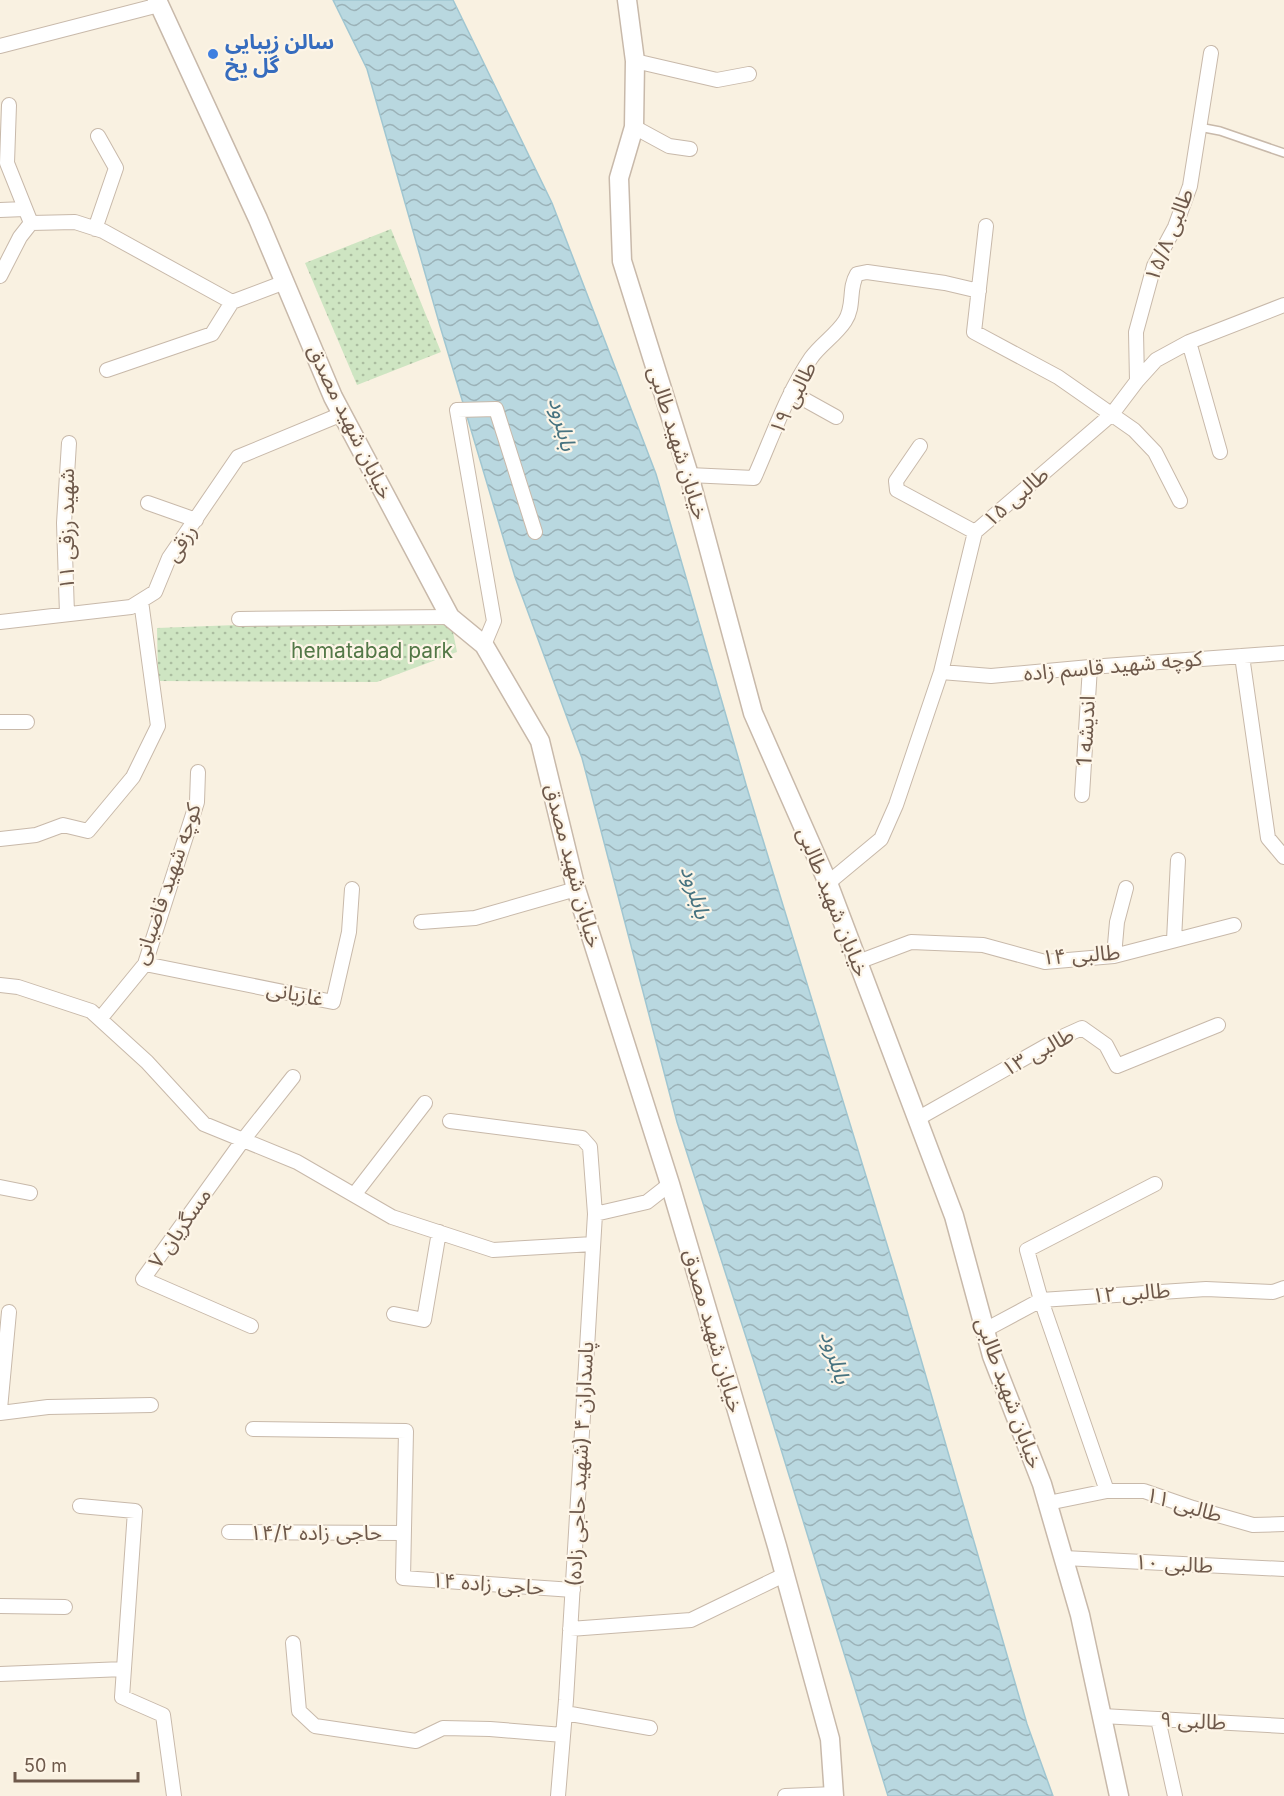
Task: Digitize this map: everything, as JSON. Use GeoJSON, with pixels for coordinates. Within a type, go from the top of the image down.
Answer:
{"type":"FeatureCollection","features":[{"type":"Feature","properties":{"kind":"street","name":"خیابان شهید طالبی"},"geometry":{"type":"LineString","coordinates":[[627,0],[634,61],[634,127],[619,178],[622,261],[689,475],[753,713],[828,883],[954,1216],[992,1356],[1042,1484],[1080,1615],[1119,1796]]}},
{"type":"Feature","properties":{"kind":"street"},"geometry":{"type":"LineString","coordinates":[[0,46],[158,3]]}},
{"type":"Feature","properties":{"kind":"street","name":"خیابان شهید مصدق"},"geometry":{"type":"LineString","coordinates":[[158,3],[258,219],[342,414],[450,617],[484,645],[540,741],[576,889],[670,1184],[830,1738],[835,1795]]}},
{"type":"Feature","properties":{"kind":"street","name":"طالبی ۱۵/۸"},"geometry":{"type":"LineString","coordinates":[[1137,381],[1136,332],[1154,266],[1175,227],[1190,186],[1211,53]]}},
{"type":"Feature","properties":{"kind":"street"},"geometry":{"type":"LineString","coordinates":[[634,61],[717,80],[749,74]]}},
{"type":"Feature","properties":{"kind":"street"},"geometry":{"type":"LineString","coordinates":[[9,105],[7,164],[31,223]]}},
{"type":"Feature","properties":{"kind":"street"},"geometry":{"type":"LineString","coordinates":[[634,127],[669,146],[690,149]]}},
{"type":"Feature","properties":{"kind":"street"},"geometry":{"type":"LineString","coordinates":[[95,229],[116,168],[98,136]]}},
{"type":"Feature","properties":{"kind":"street"},"geometry":{"type":"LineString","coordinates":[[0,210],[26,209]]}},
{"type":"Feature","properties":{"kind":"street"},"geometry":{"type":"LineString","coordinates":[[31,223],[75,222],[95,229],[232,302]]}},
{"type":"Feature","properties":{"kind":"street"},"geometry":{"type":"LineString","coordinates":[[0,276],[20,237],[31,223]]}},
{"type":"Feature","properties":{"kind":"street"},"geometry":{"type":"LineString","coordinates":[[986,226],[974,332],[1058,377],[1134,430],[1155,452],[1180,501]]}},
{"type":"Feature","properties":{"kind":"street","name":"طالبی ۱۹"},"geometry":{"type":"LineString","coordinates":[[689,475],[754,478],[791,392],[812,356],[845,322],[852,307],[852,282],[857,274],[867,272],[945,283],[979,291]]}},
{"type":"Feature","properties":{"kind":"street"},"geometry":{"type":"LineString","coordinates":[[108,370],[212,333],[232,302],[285,282]]}},
{"type":"Feature","properties":{"kind":"street","name":"طالبی ۱۵"},"geometry":{"type":"LineString","coordinates":[[828,883],[881,839],[896,805],[941,672],[975,532],[1112,414],[1156,360],[1189,342],[1284,305]]}},
{"type":"Feature","properties":{"kind":"street"},"geometry":{"type":"LineString","coordinates":[[1189,342],[1220,452]]}},
{"type":"Feature","properties":{"kind":"street"},"geometry":{"type":"LineString","coordinates":[[791,392],[836,417]]}},
{"type":"Feature","properties":{"kind":"street"},"geometry":{"type":"LineString","coordinates":[[484,645],[494,621],[457,410],[496,409],[535,532]]}},
{"type":"Feature","properties":{"kind":"street","name":"رزقی"},"geometry":{"type":"LineString","coordinates":[[141,601],[155,592],[169,558],[238,458],[342,414]]}},
{"type":"Feature","properties":{"kind":"street","name":"شهید رزقی ۱۱"},"geometry":{"type":"LineString","coordinates":[[67,614],[64,523],[69,443]]}},
{"type":"Feature","properties":{"kind":"street"},"geometry":{"type":"LineString","coordinates":[[920,446],[896,481],[897,490],[975,532]]}},
{"type":"Feature","properties":{"kind":"street"},"geometry":{"type":"LineString","coordinates":[[147,503],[196,520]]}},
{"type":"Feature","properties":{"kind":"street"},"geometry":{"type":"LineString","coordinates":[[0,622],[131,607],[141,601],[158,726],[133,777],[88,831],[63,825],[36,835],[0,839]]}},
{"type":"Feature","properties":{"kind":"street"},"geometry":{"type":"LineString","coordinates":[[239,619],[450,617]]}},
{"type":"Feature","properties":{"kind":"street","name":"کوچه شهید قاسم زاده"},"geometry":{"type":"LineString","coordinates":[[941,672],[991,676],[1284,653]]}},
{"type":"Feature","properties":{"kind":"street"},"geometry":{"type":"LineString","coordinates":[[1242,656],[1268,838],[1284,857]]}},
{"type":"Feature","properties":{"kind":"street","name":"اندیشه 1"},"geometry":{"type":"LineString","coordinates":[[1082,795],[1090,667]]}},
{"type":"Feature","properties":{"kind":"street"},"geometry":{"type":"LineString","coordinates":[[0,722],[27,722]]}},
{"type":"Feature","properties":{"kind":"street","name":"کوچه شهید قاضیانی"},"geometry":{"type":"LineString","coordinates":[[100,1019],[145,964],[197,802],[198,772]]}},
{"type":"Feature","properties":{"kind":"street"},"geometry":{"type":"LineString","coordinates":[[1174,940],[1178,860]]}},
{"type":"Feature","properties":{"kind":"street"},"geometry":{"type":"LineString","coordinates":[[1114,956],[1116,922],[1126,888]]}},
{"type":"Feature","properties":{"kind":"street","name":"غازیانی"},"geometry":{"type":"LineString","coordinates":[[145,964],[333,1002],[349,932],[352,889]]}},
{"type":"Feature","properties":{"kind":"street"},"geometry":{"type":"LineString","coordinates":[[421,922],[475,918],[576,889]]}},
{"type":"Feature","properties":{"kind":"street","name":"طالبی ۱۴"},"geometry":{"type":"LineString","coordinates":[[858,962],[911,942],[982,945],[1045,962],[1114,956],[1234,925]]}},
{"type":"Feature","properties":{"kind":"street"},"geometry":{"type":"LineString","coordinates":[[0,985],[18,987],[92,1011],[147,1062],[204,1124],[297,1162],[392,1216],[493,1250],[593,1244]]}},
{"type":"Feature","properties":{"kind":"street","name":"طالبی ۱۳"},"geometry":{"type":"LineString","coordinates":[[917,1119],[1082,1028],[1106,1044],[1118,1065],[1218,1025]]}},
{"type":"Feature","properties":{"kind":"street"},"geometry":{"type":"LineString","coordinates":[[243,1140],[293,1077]]}},
{"type":"Feature","properties":{"kind":"street"},"geometry":{"type":"LineString","coordinates":[[354,1195],[425,1102]]}},
{"type":"Feature","properties":{"kind":"street","name":"پاسداران ۴ (شهید حاجی زاده)"},"geometry":{"type":"LineString","coordinates":[[450,1121],[582,1138],[590,1147],[595,1214],[573,1590],[558,1796]]}},
{"type":"Feature","properties":{"kind":"street","name":"مسگریان ۷"},"geometry":{"type":"LineString","coordinates":[[243,1140],[143,1279],[251,1326]]}},
{"type":"Feature","properties":{"kind":"street"},"geometry":{"type":"LineString","coordinates":[[595,1214],[647,1202],[670,1184]]}},
{"type":"Feature","properties":{"kind":"street"},"geometry":{"type":"LineString","coordinates":[[1107,1491],[1041,1300],[1027,1250],[1155,1184]]}},
{"type":"Feature","properties":{"kind":"street"},"geometry":{"type":"LineString","coordinates":[[0,1187],[30,1193]]}},
{"type":"Feature","properties":{"kind":"street"},"geometry":{"type":"LineString","coordinates":[[394,1314],[424,1320],[439,1232]]}},
{"type":"Feature","properties":{"kind":"street","name":"طالبی ۱۲"},"geometry":{"type":"LineString","coordinates":[[985,1330],[1041,1300],[1206,1289],[1273,1292],[1284,1288]]}},
{"type":"Feature","properties":{"kind":"street"},"geometry":{"type":"LineString","coordinates":[[9,1312],[0,1411],[48,1407],[151,1405]]}},
{"type":"Feature","properties":{"kind":"street"},"geometry":{"type":"LineString","coordinates":[[253,1429],[406,1431],[404,1533]]}},
{"type":"Feature","properties":{"kind":"street","name":"طالبی ۱۱"},"geometry":{"type":"LineString","coordinates":[[1048,1503],[1107,1491],[1144,1491],[1253,1525],[1284,1524]]}},
{"type":"Feature","properties":{"kind":"street"},"geometry":{"type":"LineString","coordinates":[[80,1506],[135,1511],[122,1697],[163,1715],[174,1796]]}},
{"type":"Feature","properties":{"kind":"street","name":"حاجی زاده ۱۴/۲"},"geometry":{"type":"LineString","coordinates":[[229,1532],[404,1533]]}},
{"type":"Feature","properties":{"kind":"street","name":"حاجی زاده ۱۴"},"geometry":{"type":"LineString","coordinates":[[404,1533],[403,1578],[573,1590]]}},
{"type":"Feature","properties":{"kind":"street","name":"طالبی ۱۰"},"geometry":{"type":"LineString","coordinates":[[1064,1558],[1284,1569]]}},
{"type":"Feature","properties":{"kind":"street"},"geometry":{"type":"LineString","coordinates":[[570,1629],[691,1620],[784,1575]]}},
{"type":"Feature","properties":{"kind":"street"},"geometry":{"type":"LineString","coordinates":[[0,1606],[65,1607]]}},
{"type":"Feature","properties":{"kind":"street"},"geometry":{"type":"LineString","coordinates":[[293,1643],[299,1712],[315,1726],[416,1741],[443,1728],[563,1735]]}},
{"type":"Feature","properties":{"kind":"street"},"geometry":{"type":"LineString","coordinates":[[0,1674],[124,1669]]}},
{"type":"Feature","properties":{"kind":"street"},"geometry":{"type":"LineString","coordinates":[[565,1713],[650,1728]]}},
{"type":"Feature","properties":{"kind":"street","name":"طالبی ۹"},"geometry":{"type":"LineString","coordinates":[[1102,1716],[1284,1726]]}},
{"type":"Feature","properties":{"kind":"street"},"geometry":{"type":"LineString","coordinates":[[1158,1719],[1175,1796]]}},
{"type":"Feature","properties":{"kind":"street"},"geometry":{"type":"LineString","coordinates":[[785,1796],[835,1795]]}},
{"type":"Feature","properties":{"kind":"lane"},"geometry":{"type":"LineString","coordinates":[[1199,127],[1220,131],[1284,153]]}},
{"type":"Feature","properties":{"kind":"green space"},"geometry":{"type":"Polygon","coordinates":[[[391,229],[441,352],[357,385],[305,263],[391,229]]]}},
{"type":"Feature","properties":{"kind":"green space","name":"hematabad park"},"geometry":{"type":"Polygon","coordinates":[[[450,617],[457,652],[377,682],[158,681],[157,628],[450,617]]]}},
{"type":"Feature","properties":{"kind":"water","name":"بابلرود"},"geometry":{"type":"Polygon","coordinates":[[[333,0],[453,0],[552,203],[656,474],[747,788],[900,1287],[1027,1724],[1053,1796],[888,1796],[755,1365],[677,1122],[582,758],[515,577],[367,69],[333,0]]]}},
{"type":"Feature","properties":{"kind":"place","name":"سالن زیبایی گل یخ"},"geometry":{"type":"Point","coordinates":[213,54]}}]}
